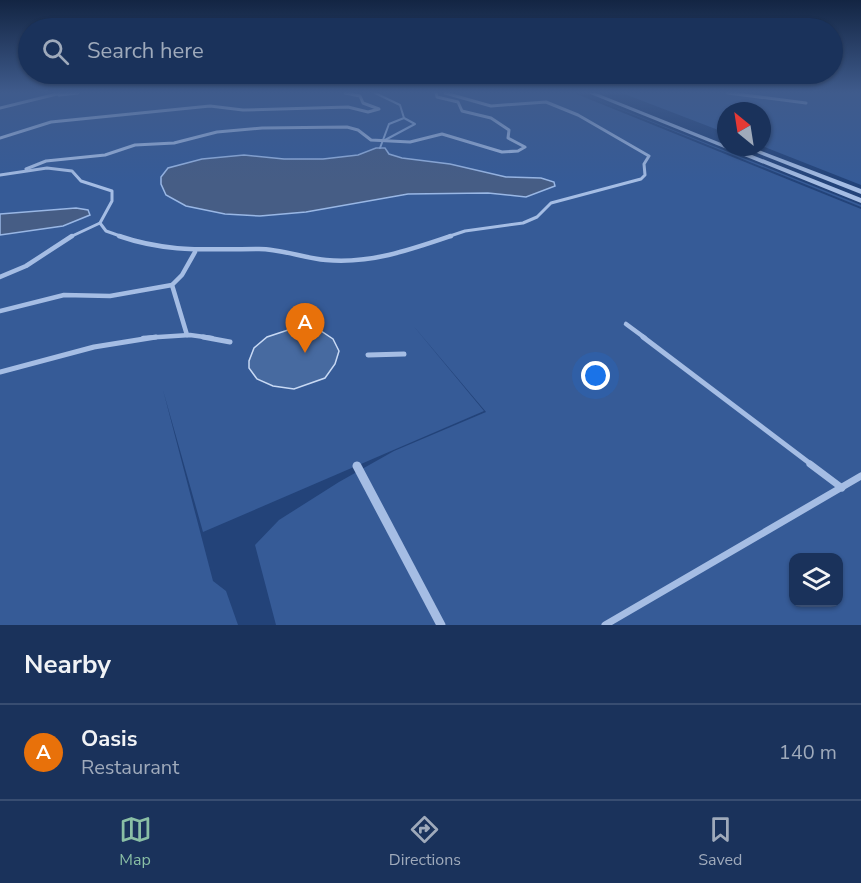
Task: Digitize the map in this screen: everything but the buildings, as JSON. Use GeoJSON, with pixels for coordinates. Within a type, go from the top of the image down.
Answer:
{"type":"FeatureCollection","features":[{"type":"Feature","properties":{"kind":"street"},"geometry":{"type":"LineString","coordinates":[[664,122],[861,201]]}},
{"type":"Feature","properties":{"kind":"street"},"geometry":{"type":"LineString","coordinates":[[680,122],[717,136]]}},
{"type":"Feature","properties":{"kind":"street"},"geometry":{"type":"LineString","coordinates":[[768,156],[861,192]]}},
{"type":"Feature","properties":{"kind":"street"},"geometry":{"type":"LineString","coordinates":[[357,466],[441,625]]}},
{"type":"Feature","properties":{"kind":"lane"},"geometry":{"type":"LineString","coordinates":[[0,138],[53,122]]}},
{"type":"Feature","properties":{"kind":"lane"},"geometry":{"type":"LineString","coordinates":[[0,175],[46,162],[107,154],[135,145],[169,144],[212,132],[256,128],[347,128],[360,131],[367,139],[388,142],[410,142],[440,134],[502,152],[524,148],[523,145],[508,138],[509,130],[497,122]]}},
{"type":"Feature","properties":{"kind":"lane"},"geometry":{"type":"LineString","coordinates":[[100,223],[106,231],[128,239],[195,252],[257,249],[325,260],[371,259],[412,249],[465,231],[524,223],[537,217],[551,202],[637,180],[645,175],[644,164],[649,156],[646,153],[625,139],[589,122]]}},
{"type":"Feature","properties":{"kind":"lane"},"geometry":{"type":"LineString","coordinates":[[0,277],[28,267],[71,237],[100,223],[113,198],[111,190],[81,181],[72,171],[66,169],[24,170]]}},
{"type":"Feature","properties":{"kind":"lane"},"geometry":{"type":"LineString","coordinates":[[0,312],[64,295],[110,296],[172,285],[182,275],[195,252]]}},
{"type":"Feature","properties":{"kind":"lane"},"geometry":{"type":"LineString","coordinates":[[172,285],[187,335]]}},
{"type":"Feature","properties":{"kind":"lane"},"geometry":{"type":"LineString","coordinates":[[626,324],[842,488]]}},
{"type":"Feature","properties":{"kind":"lane"},"geometry":{"type":"LineString","coordinates":[[0,372],[127,342],[187,335],[230,342]]}},
{"type":"Feature","properties":{"kind":"lane"},"geometry":{"type":"LineString","coordinates":[[368,355],[404,354]]}},
{"type":"Feature","properties":{"kind":"lane"},"geometry":{"type":"LineString","coordinates":[[605,625],[861,476]]}},
{"type":"Feature","properties":{"kind":"shaded area"},"geometry":{"type":"Polygon","coordinates":[[[0,122],[646,122],[717,151],[717,156],[730,156],[861,209],[861,625],[276,625],[255,545],[279,520],[394,451],[486,412],[411,323],[484,411],[203,532],[163,390],[213,581],[226,591],[238,625],[0,625],[0,122]]]}},
{"type":"Feature","properties":{"kind":"shaded area"},"geometry":{"type":"Polygon","coordinates":[[[652,122],[717,148],[717,149],[652,122]]]}},
{"type":"Feature","properties":{"kind":"shaded area"},"geometry":{"type":"Polygon","coordinates":[[[698,122],[717,122],[717,130],[698,122]]]}},
{"type":"Feature","properties":{"kind":"shaded area"},"geometry":{"type":"Polygon","coordinates":[[[771,122],[861,122],[861,185],[771,150],[771,122]]]}},
{"type":"Feature","properties":{"kind":"shaded area"},"geometry":{"type":"Polygon","coordinates":[[[376,148],[385,148],[389,154],[402,158],[450,164],[506,177],[541,178],[554,182],[555,186],[526,197],[488,193],[408,194],[306,212],[260,216],[225,214],[186,206],[166,195],[161,184],[161,177],[168,168],[202,159],[244,155],[284,159],[323,159],[358,155],[376,148]]]}},
{"type":"Feature","properties":{"kind":"shaded area"},"geometry":{"type":"Polygon","coordinates":[[[735,156],[738,156],[861,205],[861,207],[735,156]]]}},
{"type":"Feature","properties":{"kind":"shaded area"},"geometry":{"type":"Polygon","coordinates":[[[76,208],[88,210],[90,215],[63,226],[0,235],[0,214],[76,208]]]}},
{"type":"Feature","properties":{"kind":"waterway"},"geometry":{"type":"LineString","coordinates":[[380,148],[389,124],[394,122]]}},
{"type":"Feature","properties":{"kind":"waterway"},"geometry":{"type":"LineString","coordinates":[[385,140],[415,124],[412,122]]}},
{"type":"Feature","properties":{"kind":"place","name":"Oasis"},"geometry":{"type":"Point","coordinates":[305,353]}}]}
